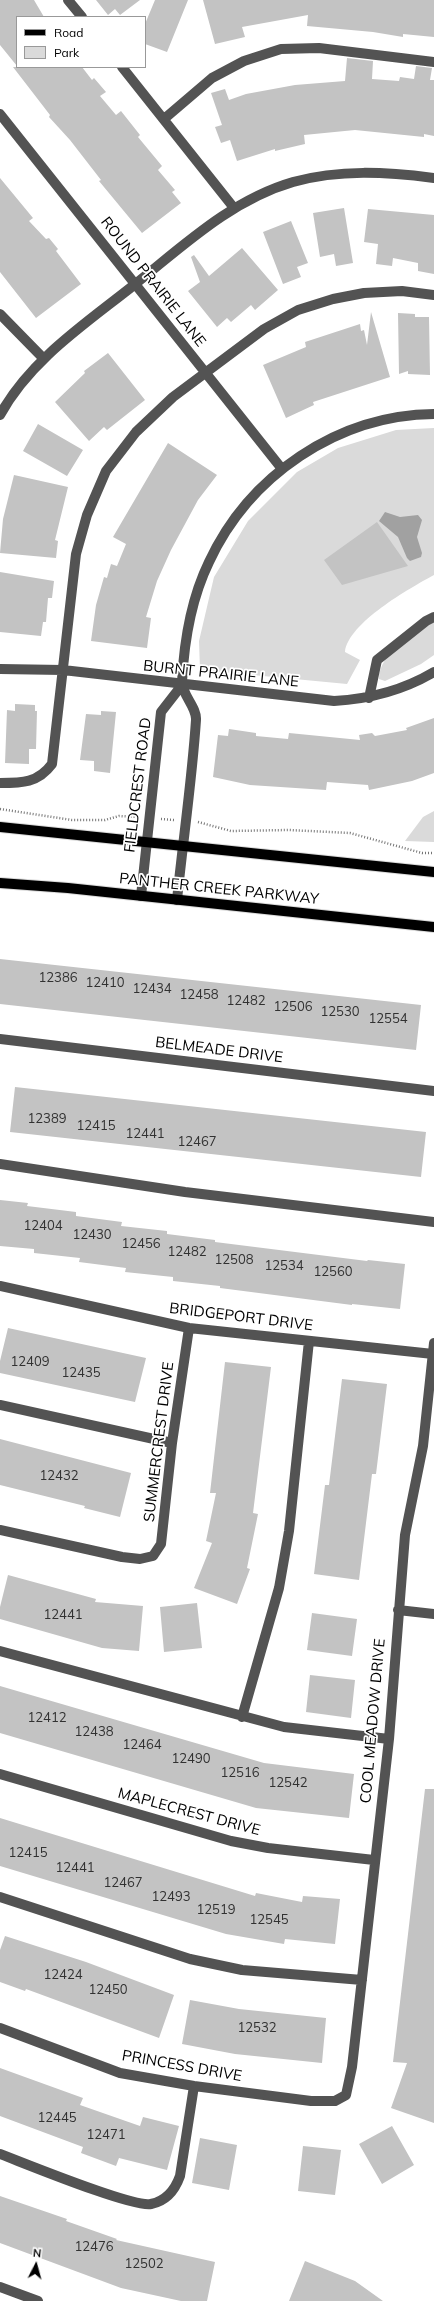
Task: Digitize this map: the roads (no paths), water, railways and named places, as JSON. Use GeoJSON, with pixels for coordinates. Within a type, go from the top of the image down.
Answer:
{"type":"FeatureCollection","features":[{"type":"Feature","properties":{"kind":"main road"},"geometry":{"type":"LineString","coordinates":[[0,827],[146,842],[182,844],[434,872]]}},
{"type":"Feature","properties":{"kind":"main road","name":"PANTHER CREEK PARKWAY"},"geometry":{"type":"LineString","coordinates":[[0,883],[141,896],[434,927]]}},
{"type":"Feature","properties":{"kind":"street"},"geometry":{"type":"LineString","coordinates":[[68,0],[81,16]]}},
{"type":"Feature","properties":{"kind":"street"},"geometry":{"type":"LineString","coordinates":[[164,119],[212,78],[244,61],[281,49],[319,48],[434,62]]}},
{"type":"Feature","properties":{"kind":"street"},"geometry":{"type":"LineString","coordinates":[[123,68],[234,208]]}},
{"type":"Feature","properties":{"kind":"street","name":"ROUND PRAIRIE LANE"},"geometry":{"type":"LineString","coordinates":[[0,114],[282,469]]}},
{"type":"Feature","properties":{"kind":"street"},"geometry":{"type":"LineString","coordinates":[[0,415],[15,392],[44,359],[135,284],[207,227],[234,208],[272,190],[305,179],[332,174],[374,172],[434,178]]}},
{"type":"Feature","properties":{"kind":"street"},"geometry":{"type":"LineString","coordinates":[[0,783],[30,782],[45,773],[52,764],[64,670],[76,554],[88,514],[106,471],[136,432],[173,397],[264,329],[298,310],[333,299],[364,293],[402,291],[434,294]]}},
{"type":"Feature","properties":{"kind":"street"},"geometry":{"type":"LineString","coordinates":[[0,314],[44,359]]}},
{"type":"Feature","properties":{"kind":"street"},"geometry":{"type":"LineString","coordinates":[[177,900],[196,718],[182,685],[190,620],[208,563],[240,511],[262,486],[282,469],[315,446],[351,430],[390,419],[434,414]]}},
{"type":"Feature","properties":{"kind":"street"},"geometry":{"type":"LineString","coordinates":[[369,698],[377,660],[434,617]]}},
{"type":"Feature","properties":{"kind":"street","name":"BURNT PRAIRIE LANE"},"geometry":{"type":"LineString","coordinates":[[0,669],[64,670],[182,685],[334,701],[369,698],[403,688],[434,672]]}},
{"type":"Feature","properties":{"kind":"street","name":"FIELDCREST ROAD"},"geometry":{"type":"LineString","coordinates":[[141,896],[161,712],[182,685]]}},
{"type":"Feature","properties":{"kind":"street","name":"BELMEADE DRIVE"},"geometry":{"type":"LineString","coordinates":[[0,1039],[434,1091]]}},
{"type":"Feature","properties":{"kind":"street"},"geometry":{"type":"LineString","coordinates":[[0,1164],[185,1192],[434,1222]]}},
{"type":"Feature","properties":{"kind":"street","name":"BRIDGEPORT DRIVE"},"geometry":{"type":"LineString","coordinates":[[0,1286],[189,1328],[433,1354]]}},
{"type":"Feature","properties":{"kind":"street","name":"SUMMERCREST DRIVE"},"geometry":{"type":"LineString","coordinates":[[0,1530],[122,1557],[140,1559],[153,1556],[161,1544],[172,1443],[189,1328]]}},
{"type":"Feature","properties":{"kind":"street"},"geometry":{"type":"LineString","coordinates":[[242,1717],[279,1588],[289,1531],[309,1341]]}},
{"type":"Feature","properties":{"kind":"street","name":"COOL MEADOW DRIVE"},"geometry":{"type":"LineString","coordinates":[[341,2099],[349,2089],[351,2074],[374,1860],[389,1739],[405,1535],[423,1446],[434,1343]]}},
{"type":"Feature","properties":{"kind":"street"},"geometry":{"type":"LineString","coordinates":[[0,1405],[172,1443]]}},
{"type":"Feature","properties":{"kind":"street"},"geometry":{"type":"LineString","coordinates":[[398,1610],[434,1614]]}},
{"type":"Feature","properties":{"kind":"street"},"geometry":{"type":"LineString","coordinates":[[0,1651],[284,1727],[389,1739]]}},
{"type":"Feature","properties":{"kind":"street","name":"MAPLECREST DRIVE"},"geometry":{"type":"LineString","coordinates":[[0,1774],[231,1841],[268,1848],[374,1860]]}},
{"type":"Feature","properties":{"kind":"street"},"geometry":{"type":"LineString","coordinates":[[0,1897],[190,1959],[242,1970],[362,1980]]}},
{"type":"Feature","properties":{"kind":"street","name":"PRINCESS DRIVE"},"geometry":{"type":"LineString","coordinates":[[0,2028],[120,2073],[194,2086],[311,2101],[335,2102],[341,2099]]}},
{"type":"Feature","properties":{"kind":"street"},"geometry":{"type":"LineString","coordinates":[[0,2154],[123,2199],[149,2205],[161,2201],[176,2187],[180,2176],[194,2086]]}},
{"type":"Feature","properties":{"kind":"street"},"geometry":{"type":"LineString","coordinates":[[0,2287],[38,2301]]}}]}
